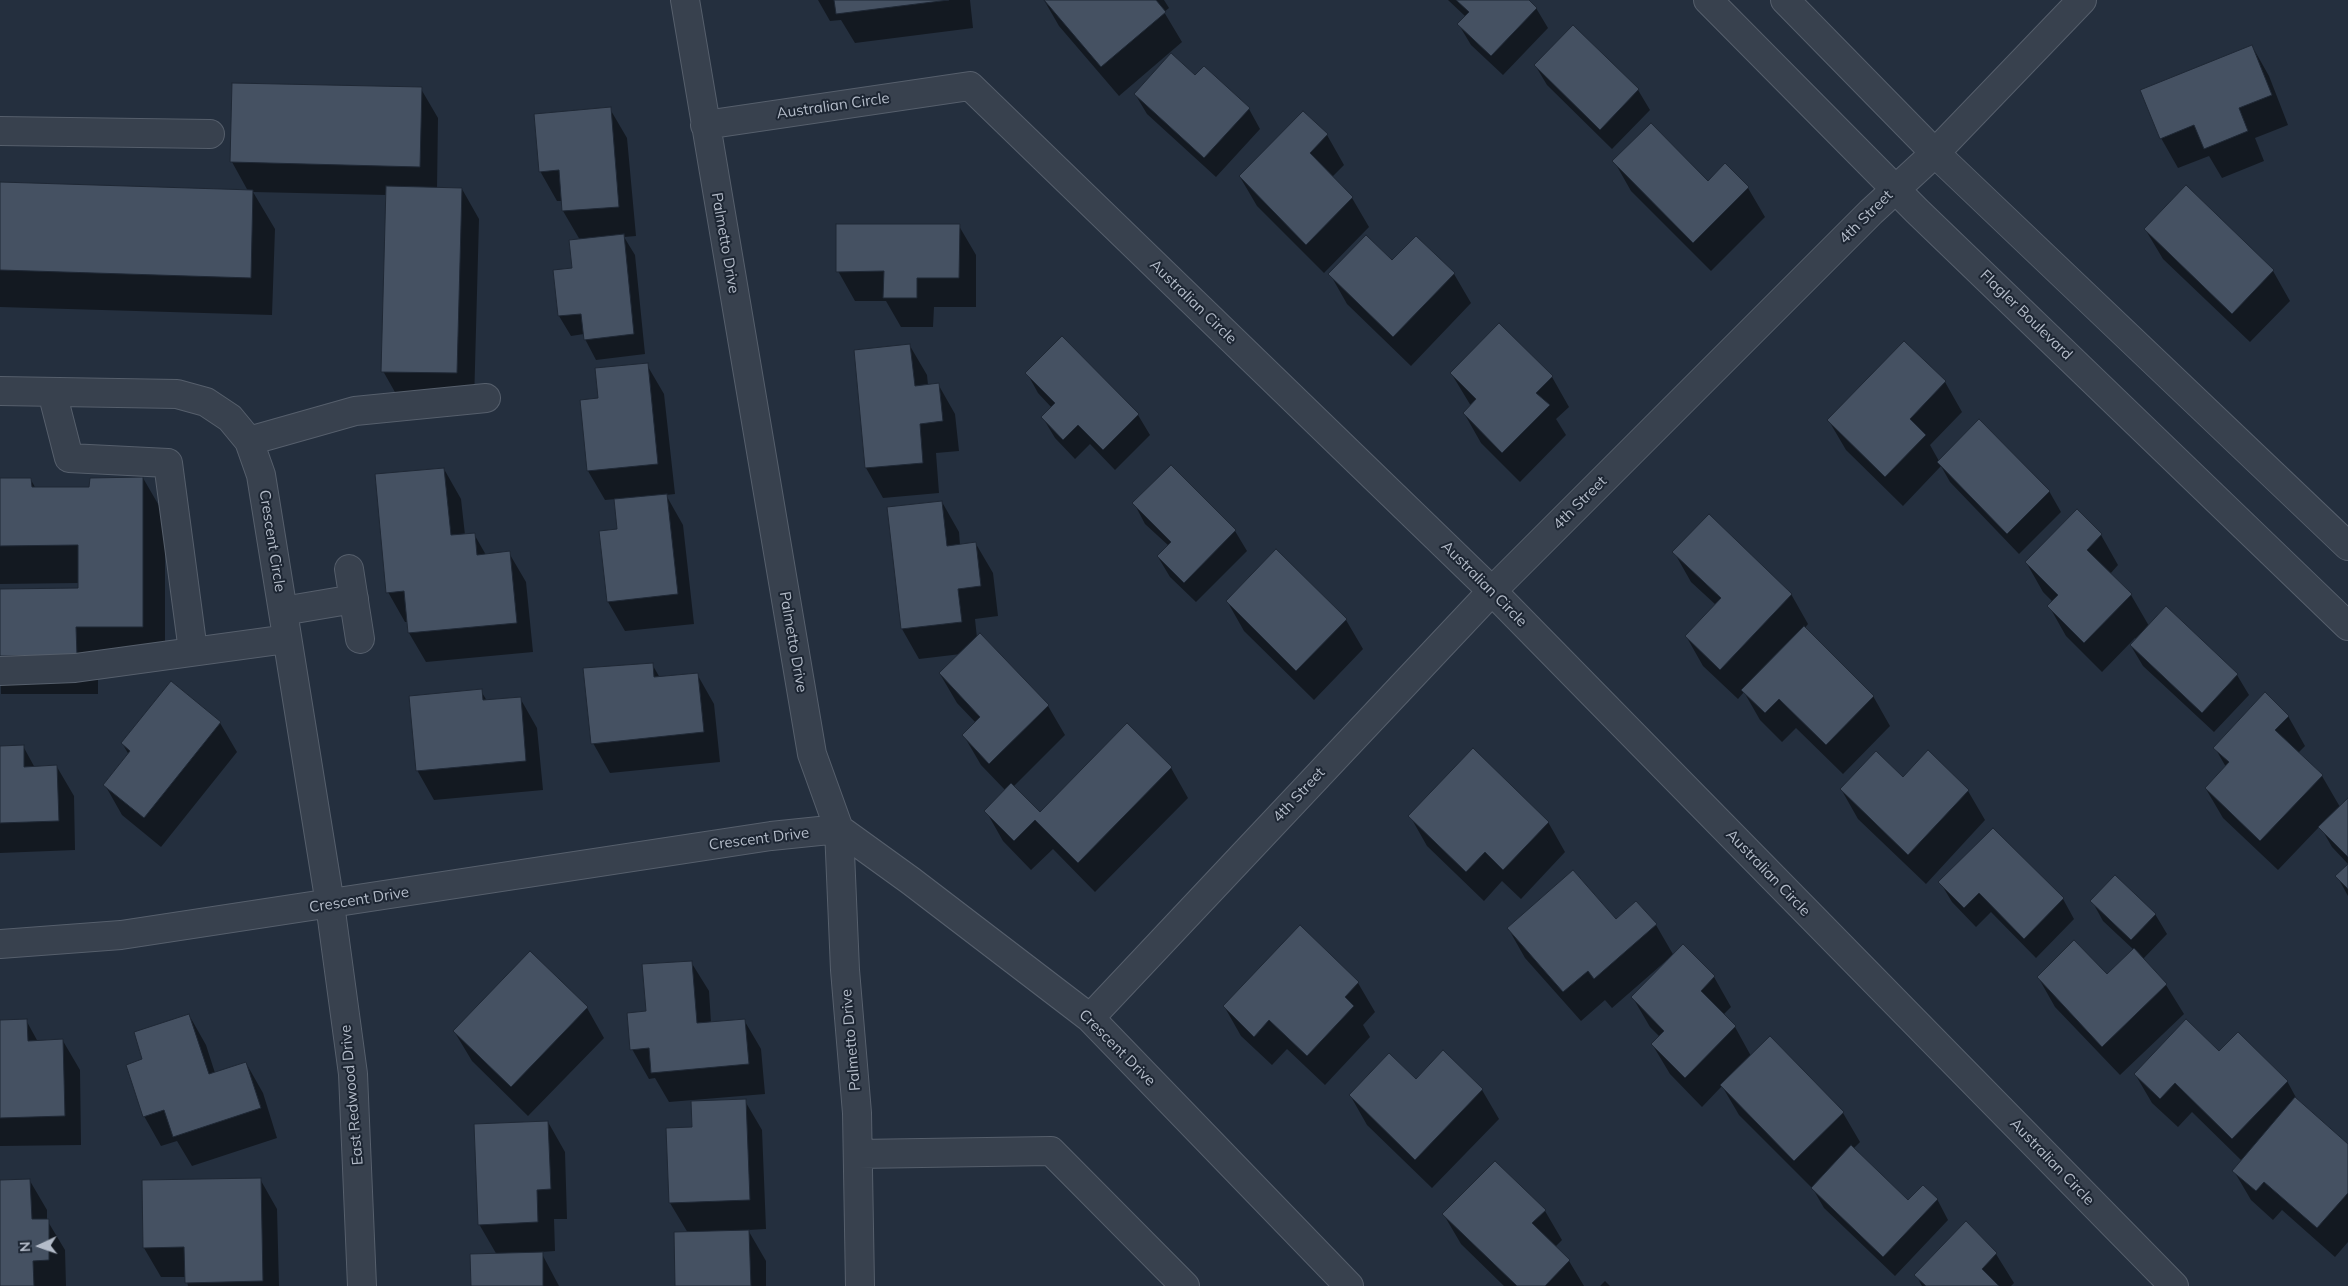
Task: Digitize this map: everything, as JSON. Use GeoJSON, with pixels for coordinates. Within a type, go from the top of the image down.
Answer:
{"type":"FeatureCollection","features":[{"type":"Feature","properties":{"kind":"street","name":"Palmetto Drive"},"geometry":{"type":"LineString","coordinates":[[685,0],[812,754],[839,830],[845,970],[854,1061],[858,1154],[860,1286]]}},
{"type":"Feature","properties":{"kind":"street","name":"Flagler Boulevard"},"geometry":{"type":"LineString","coordinates":[[1708,0],[1895,188],[2348,626]]}},
{"type":"Feature","properties":{"kind":"street"},"geometry":{"type":"LineString","coordinates":[[1785,0],[1935,152],[2348,546]]}},
{"type":"Feature","properties":{"kind":"street","name":"4th Street"},"geometry":{"type":"LineString","coordinates":[[1090,1018],[1492,591],[1895,188],[1935,152],[2082,0]]}},
{"type":"Feature","properties":{"kind":"street","name":"Australian Circle"},"geometry":{"type":"LineString","coordinates":[[705,125],[970,86],[1492,591],[2174,1286]]}},
{"type":"Feature","properties":{"kind":"street"},"geometry":{"type":"LineString","coordinates":[[0,131],[210,134]]}},
{"type":"Feature","properties":{"kind":"street","name":"Crescent Circle"},"geometry":{"type":"LineString","coordinates":[[0,391],[177,394],[206,402],[230,418],[249,440],[262,476],[330,904]]}},
{"type":"Feature","properties":{"kind":"street"},"geometry":{"type":"LineString","coordinates":[[52,392],[69,458],[168,463],[193,651]]}},
{"type":"Feature","properties":{"kind":"street"},"geometry":{"type":"LineString","coordinates":[[249,440],[355,411],[486,398]]}},
{"type":"Feature","properties":{"kind":"street"},"geometry":{"type":"LineString","coordinates":[[350,569],[360,640]]}},
{"type":"Feature","properties":{"kind":"street"},"geometry":{"type":"LineString","coordinates":[[283,611],[354,599]]}},
{"type":"Feature","properties":{"kind":"street"},"geometry":{"type":"LineString","coordinates":[[0,671],[75,668],[287,639]]}},
{"type":"Feature","properties":{"kind":"street","name":"Crescent Drive"},"geometry":{"type":"LineString","coordinates":[[0,944],[121,935],[771,836],[839,830],[911,881],[1090,1018],[1346,1285]]}},
{"type":"Feature","properties":{"kind":"street","name":"East Redwood Drive"},"geometry":{"type":"LineString","coordinates":[[330,904],[353,1074],[362,1286]]}},
{"type":"Feature","properties":{"kind":"street"},"geometry":{"type":"LineString","coordinates":[[858,1154],[1050,1151],[1185,1286]]}},
{"type":"Feature","properties":{"kind":"building"},"geometry":{"type":"Polygon","coordinates":[[[834,0],[949,0],[836,14],[834,0]]]}},
{"type":"Feature","properties":{"kind":"building"},"geometry":{"type":"Polygon","coordinates":[[[1044,0],[1156,0],[1166,12],[1101,67],[1044,0]]]}},
{"type":"Feature","properties":{"kind":"building"},"geometry":{"type":"Polygon","coordinates":[[[1456,0],[1529,0],[1537,8],[1491,56],[1457,24],[1469,12],[1456,0]]]}},
{"type":"Feature","properties":{"kind":"building"},"geometry":{"type":"Polygon","coordinates":[[[1573,25],[1639,89],[1600,130],[1534,65],[1573,25]]]}},
{"type":"Feature","properties":{"kind":"building"},"geometry":{"type":"Polygon","coordinates":[[[2252,45],[2272,95],[2239,108],[2248,131],[2204,149],[2194,125],[2160,139],[2140,90],[2252,45]]]}},
{"type":"Feature","properties":{"kind":"building"},"geometry":{"type":"Polygon","coordinates":[[[1171,53],[1195,75],[1204,66],[1250,108],[1204,158],[1134,94],[1171,53]]]}},
{"type":"Feature","properties":{"kind":"building"},"geometry":{"type":"Polygon","coordinates":[[[232,83],[422,87],[420,167],[230,162],[232,83]]]}},
{"type":"Feature","properties":{"kind":"building"},"geometry":{"type":"Polygon","coordinates":[[[611,107],[619,207],[562,211],[559,170],[539,172],[534,114],[611,107]]]}},
{"type":"Feature","properties":{"kind":"building"},"geometry":{"type":"Polygon","coordinates":[[[1303,111],[1328,134],[1310,153],[1353,197],[1306,245],[1239,176],[1303,111]]]}},
{"type":"Feature","properties":{"kind":"building"},"geometry":{"type":"Polygon","coordinates":[[[1651,123],[1708,181],[1725,163],[1749,187],[1693,243],[1612,161],[1651,123]]]}},
{"type":"Feature","properties":{"kind":"building"},"geometry":{"type":"Polygon","coordinates":[[[0,182],[253,190],[251,278],[0,270],[0,182]]]}},
{"type":"Feature","properties":{"kind":"building"},"geometry":{"type":"Polygon","coordinates":[[[2186,185],[2274,270],[2232,314],[2144,229],[2186,185]]]}},
{"type":"Feature","properties":{"kind":"building"},"geometry":{"type":"Polygon","coordinates":[[[386,186],[462,188],[457,373],[381,372],[386,186]]]}},
{"type":"Feature","properties":{"kind":"building"},"geometry":{"type":"Polygon","coordinates":[[[836,224],[960,224],[959,278],[917,278],[917,298],[883,298],[884,271],[836,272],[836,224]]]}},
{"type":"Feature","properties":{"kind":"building"},"geometry":{"type":"Polygon","coordinates":[[[624,234],[634,334],[584,340],[581,314],[558,316],[553,270],[572,268],[569,240],[624,234]]]}},
{"type":"Feature","properties":{"kind":"building"},"geometry":{"type":"Polygon","coordinates":[[[1366,235],[1392,260],[1416,236],[1455,273],[1393,337],[1328,274],[1366,235]]]}},
{"type":"Feature","properties":{"kind":"building"},"geometry":{"type":"Polygon","coordinates":[[[1499,323],[1553,376],[1536,393],[1550,405],[1502,453],[1463,413],[1476,399],[1450,373],[1499,323]]]}},
{"type":"Feature","properties":{"kind":"building"},"geometry":{"type":"Polygon","coordinates":[[[1062,336],[1139,414],[1103,450],[1078,425],[1063,440],[1041,417],[1055,403],[1025,373],[1062,336]]]}},
{"type":"Feature","properties":{"kind":"building"},"geometry":{"type":"Polygon","coordinates":[[[1904,341],[1946,381],[1910,419],[1926,435],[1885,477],[1827,420],[1904,341]]]}},
{"type":"Feature","properties":{"kind":"building"},"geometry":{"type":"Polygon","coordinates":[[[910,344],[915,386],[939,383],[943,421],[920,424],[923,463],[865,468],[854,350],[910,344]]]}},
{"type":"Feature","properties":{"kind":"building"},"geometry":{"type":"Polygon","coordinates":[[[648,363],[658,464],[587,471],[580,400],[598,398],[595,368],[648,363]]]}},
{"type":"Feature","properties":{"kind":"building"},"geometry":{"type":"Polygon","coordinates":[[[1979,419],[2050,491],[2007,534],[1937,462],[1979,419]]]}},
{"type":"Feature","properties":{"kind":"building"},"geometry":{"type":"Polygon","coordinates":[[[1171,465],[1236,530],[1184,583],[1157,556],[1171,542],[1132,503],[1171,465]]]}},
{"type":"Feature","properties":{"kind":"building"},"geometry":{"type":"Polygon","coordinates":[[[444,468],[451,535],[475,533],[477,555],[510,551],[517,623],[408,633],[404,591],[386,593],[375,474],[444,468]]]}},
{"type":"Feature","properties":{"kind":"building"},"geometry":{"type":"Polygon","coordinates":[[[143,477],[143,627],[76,627],[77,656],[0,656],[0,589],[78,588],[78,545],[0,546],[0,478],[31,478],[32,487],[89,487],[90,478],[143,477]]]}},
{"type":"Feature","properties":{"kind":"building"},"geometry":{"type":"Polygon","coordinates":[[[667,494],[678,594],[607,602],[599,531],[617,529],[614,499],[667,494]]]}},
{"type":"Feature","properties":{"kind":"building"},"geometry":{"type":"Polygon","coordinates":[[[942,501],[947,546],[976,542],[981,586],[958,589],[962,622],[901,629],[887,507],[942,501]]]}},
{"type":"Feature","properties":{"kind":"building"},"geometry":{"type":"Polygon","coordinates":[[[2077,509],[2102,534],[2087,550],[2132,594],[2084,643],[2047,606],[2058,595],[2025,562],[2077,509]]]}},
{"type":"Feature","properties":{"kind":"building"},"geometry":{"type":"Polygon","coordinates":[[[1709,514],[1792,594],[1720,670],[1685,636],[1721,598],[1672,552],[1709,514]]]}},
{"type":"Feature","properties":{"kind":"building"},"geometry":{"type":"Polygon","coordinates":[[[1276,549],[1347,619],[1296,671],[1226,601],[1276,549]]]}},
{"type":"Feature","properties":{"kind":"building"},"geometry":{"type":"Polygon","coordinates":[[[2166,606],[2238,674],[2202,713],[2130,645],[2166,606]]]}},
{"type":"Feature","properties":{"kind":"building"},"geometry":{"type":"Polygon","coordinates":[[[1804,626],[1874,696],[1826,745],[1779,699],[1765,713],[1741,690],[1804,626]]]}},
{"type":"Feature","properties":{"kind":"building"},"geometry":{"type":"Polygon","coordinates":[[[980,633],[1049,705],[989,764],[962,735],[980,717],[939,673],[980,633]]]}},
{"type":"Feature","properties":{"kind":"building"},"geometry":{"type":"Polygon","coordinates":[[[653,663],[654,677],[698,673],[704,732],[591,744],[583,668],[653,663]]]}},
{"type":"Feature","properties":{"kind":"building"},"geometry":{"type":"Polygon","coordinates":[[[171,681],[221,722],[144,818],[103,785],[130,751],[121,743],[171,681]]]}},
{"type":"Feature","properties":{"kind":"building"},"geometry":{"type":"Polygon","coordinates":[[[482,689],[483,700],[521,697],[526,761],[416,771],[409,696],[482,689]]]}},
{"type":"Feature","properties":{"kind":"building"},"geometry":{"type":"Polygon","coordinates":[[[2265,692],[2289,716],[2275,730],[2323,775],[2260,841],[2205,788],[2229,762],[2213,748],[2265,692]]]}},
{"type":"Feature","properties":{"kind":"building"},"geometry":{"type":"Polygon","coordinates":[[[1127,723],[1172,767],[1078,863],[1035,820],[1014,841],[984,811],[1011,783],[1040,812],[1127,723]]]}},
{"type":"Feature","properties":{"kind":"building"},"geometry":{"type":"Polygon","coordinates":[[[24,745],[24,767],[57,765],[59,821],[0,823],[0,746],[24,745]]]}},
{"type":"Feature","properties":{"kind":"building"},"geometry":{"type":"Polygon","coordinates":[[[1473,748],[1549,822],[1503,870],[1485,852],[1466,872],[1408,816],[1473,748]]]}},
{"type":"Feature","properties":{"kind":"building"},"geometry":{"type":"Polygon","coordinates":[[[1928,750],[1969,790],[1908,855],[1840,789],[1876,751],[1903,777],[1928,750]]]}},
{"type":"Feature","properties":{"kind":"building"},"geometry":{"type":"Polygon","coordinates":[[[2348,798],[2348,857],[2318,827],[2348,798]]]}},
{"type":"Feature","properties":{"kind":"building"},"geometry":{"type":"Polygon","coordinates":[[[1993,828],[2064,898],[2024,939],[1979,893],[1964,908],[1938,882],[1993,828]]]}},
{"type":"Feature","properties":{"kind":"building"},"geometry":{"type":"Polygon","coordinates":[[[2348,864],[2348,889],[2335,876],[2348,864]]]}},
{"type":"Feature","properties":{"kind":"building"},"geometry":{"type":"Polygon","coordinates":[[[1573,870],[1616,919],[1636,901],[1657,924],[1594,979],[1588,971],[1563,992],[1507,928],[1573,870]]]}},
{"type":"Feature","properties":{"kind":"building"},"geometry":{"type":"Polygon","coordinates":[[[2115,875],[2156,914],[2131,940],[2090,901],[2115,875]]]}},
{"type":"Feature","properties":{"kind":"building"},"geometry":{"type":"Polygon","coordinates":[[[1300,925],[1359,982],[1345,997],[1354,1006],[1307,1056],[1269,1020],[1254,1037],[1223,1006],[1300,925]]]}},
{"type":"Feature","properties":{"kind":"building"},"geometry":{"type":"Polygon","coordinates":[[[2074,940],[2107,974],[2134,948],[2167,984],[2102,1047],[2037,977],[2074,940]]]}},
{"type":"Feature","properties":{"kind":"building"},"geometry":{"type":"Polygon","coordinates":[[[1683,944],[1715,976],[1701,991],[1736,1026],[1685,1078],[1651,1044],[1664,1031],[1631,997],[1683,944]]]}},
{"type":"Feature","properties":{"kind":"building"},"geometry":{"type":"Polygon","coordinates":[[[530,951],[588,1007],[511,1087],[453,1031],[530,951]]]}},
{"type":"Feature","properties":{"kind":"building"},"geometry":{"type":"Polygon","coordinates":[[[692,961],[697,1023],[745,1019],[749,1064],[651,1073],[649,1048],[630,1050],[627,1013],[646,1011],[642,964],[692,961]]]}},
{"type":"Feature","properties":{"kind":"building"},"geometry":{"type":"Polygon","coordinates":[[[189,1014],[209,1074],[246,1062],[261,1108],[173,1137],[164,1110],[143,1117],[126,1065],[142,1059],[134,1032],[189,1014]]]}},
{"type":"Feature","properties":{"kind":"building"},"geometry":{"type":"Polygon","coordinates":[[[27,1019],[28,1041],[63,1039],[65,1116],[0,1118],[0,1020],[27,1019]]]}},
{"type":"Feature","properties":{"kind":"building"},"geometry":{"type":"Polygon","coordinates":[[[2186,1019],[2219,1051],[2238,1032],[2288,1081],[2232,1139],[2175,1083],[2160,1099],[2134,1074],[2186,1019]]]}},
{"type":"Feature","properties":{"kind":"building"},"geometry":{"type":"Polygon","coordinates":[[[1770,1036],[1844,1112],[1794,1161],[1720,1085],[1770,1036]]]}},
{"type":"Feature","properties":{"kind":"building"},"geometry":{"type":"Polygon","coordinates":[[[1443,1050],[1483,1089],[1415,1160],[1349,1095],[1389,1053],[1416,1079],[1443,1050]]]}},
{"type":"Feature","properties":{"kind":"building"},"geometry":{"type":"Polygon","coordinates":[[[2295,1097],[2348,1144],[2348,1193],[2317,1228],[2264,1182],[2256,1191],[2232,1171],[2295,1097]]]}},
{"type":"Feature","properties":{"kind":"building"},"geometry":{"type":"Polygon","coordinates":[[[746,1099],[750,1200],[669,1203],[666,1128],[692,1127],[691,1101],[746,1099]]]}},
{"type":"Feature","properties":{"kind":"building"},"geometry":{"type":"Polygon","coordinates":[[[548,1121],[551,1189],[537,1190],[538,1222],[478,1225],[474,1124],[548,1121]]]}},
{"type":"Feature","properties":{"kind":"building"},"geometry":{"type":"Polygon","coordinates":[[[1851,1145],[1908,1200],[1923,1185],[1938,1199],[1883,1257],[1811,1188],[1851,1145]]]}},
{"type":"Feature","properties":{"kind":"building"},"geometry":{"type":"Polygon","coordinates":[[[1495,1161],[1546,1210],[1532,1223],[1570,1260],[1545,1286],[1517,1286],[1442,1214],[1495,1161]]]}},
{"type":"Feature","properties":{"kind":"building"},"geometry":{"type":"Polygon","coordinates":[[[261,1178],[263,1281],[185,1283],[184,1247],[143,1248],[142,1180],[261,1178]]]}},
{"type":"Feature","properties":{"kind":"building"},"geometry":{"type":"Polygon","coordinates":[[[30,1179],[32,1219],[49,1219],[49,1260],[33,1261],[34,1286],[0,1286],[0,1180],[30,1179]]]}},
{"type":"Feature","properties":{"kind":"building"},"geometry":{"type":"Polygon","coordinates":[[[1966,1221],[1997,1253],[1982,1269],[1999,1286],[1926,1286],[1914,1275],[1966,1221]]]}},
{"type":"Feature","properties":{"kind":"building"},"geometry":{"type":"Polygon","coordinates":[[[749,1230],[751,1286],[675,1286],[674,1232],[749,1230]]]}},
{"type":"Feature","properties":{"kind":"building"},"geometry":{"type":"Polygon","coordinates":[[[543,1252],[543,1286],[471,1286],[470,1254],[543,1252]]]}}]}
